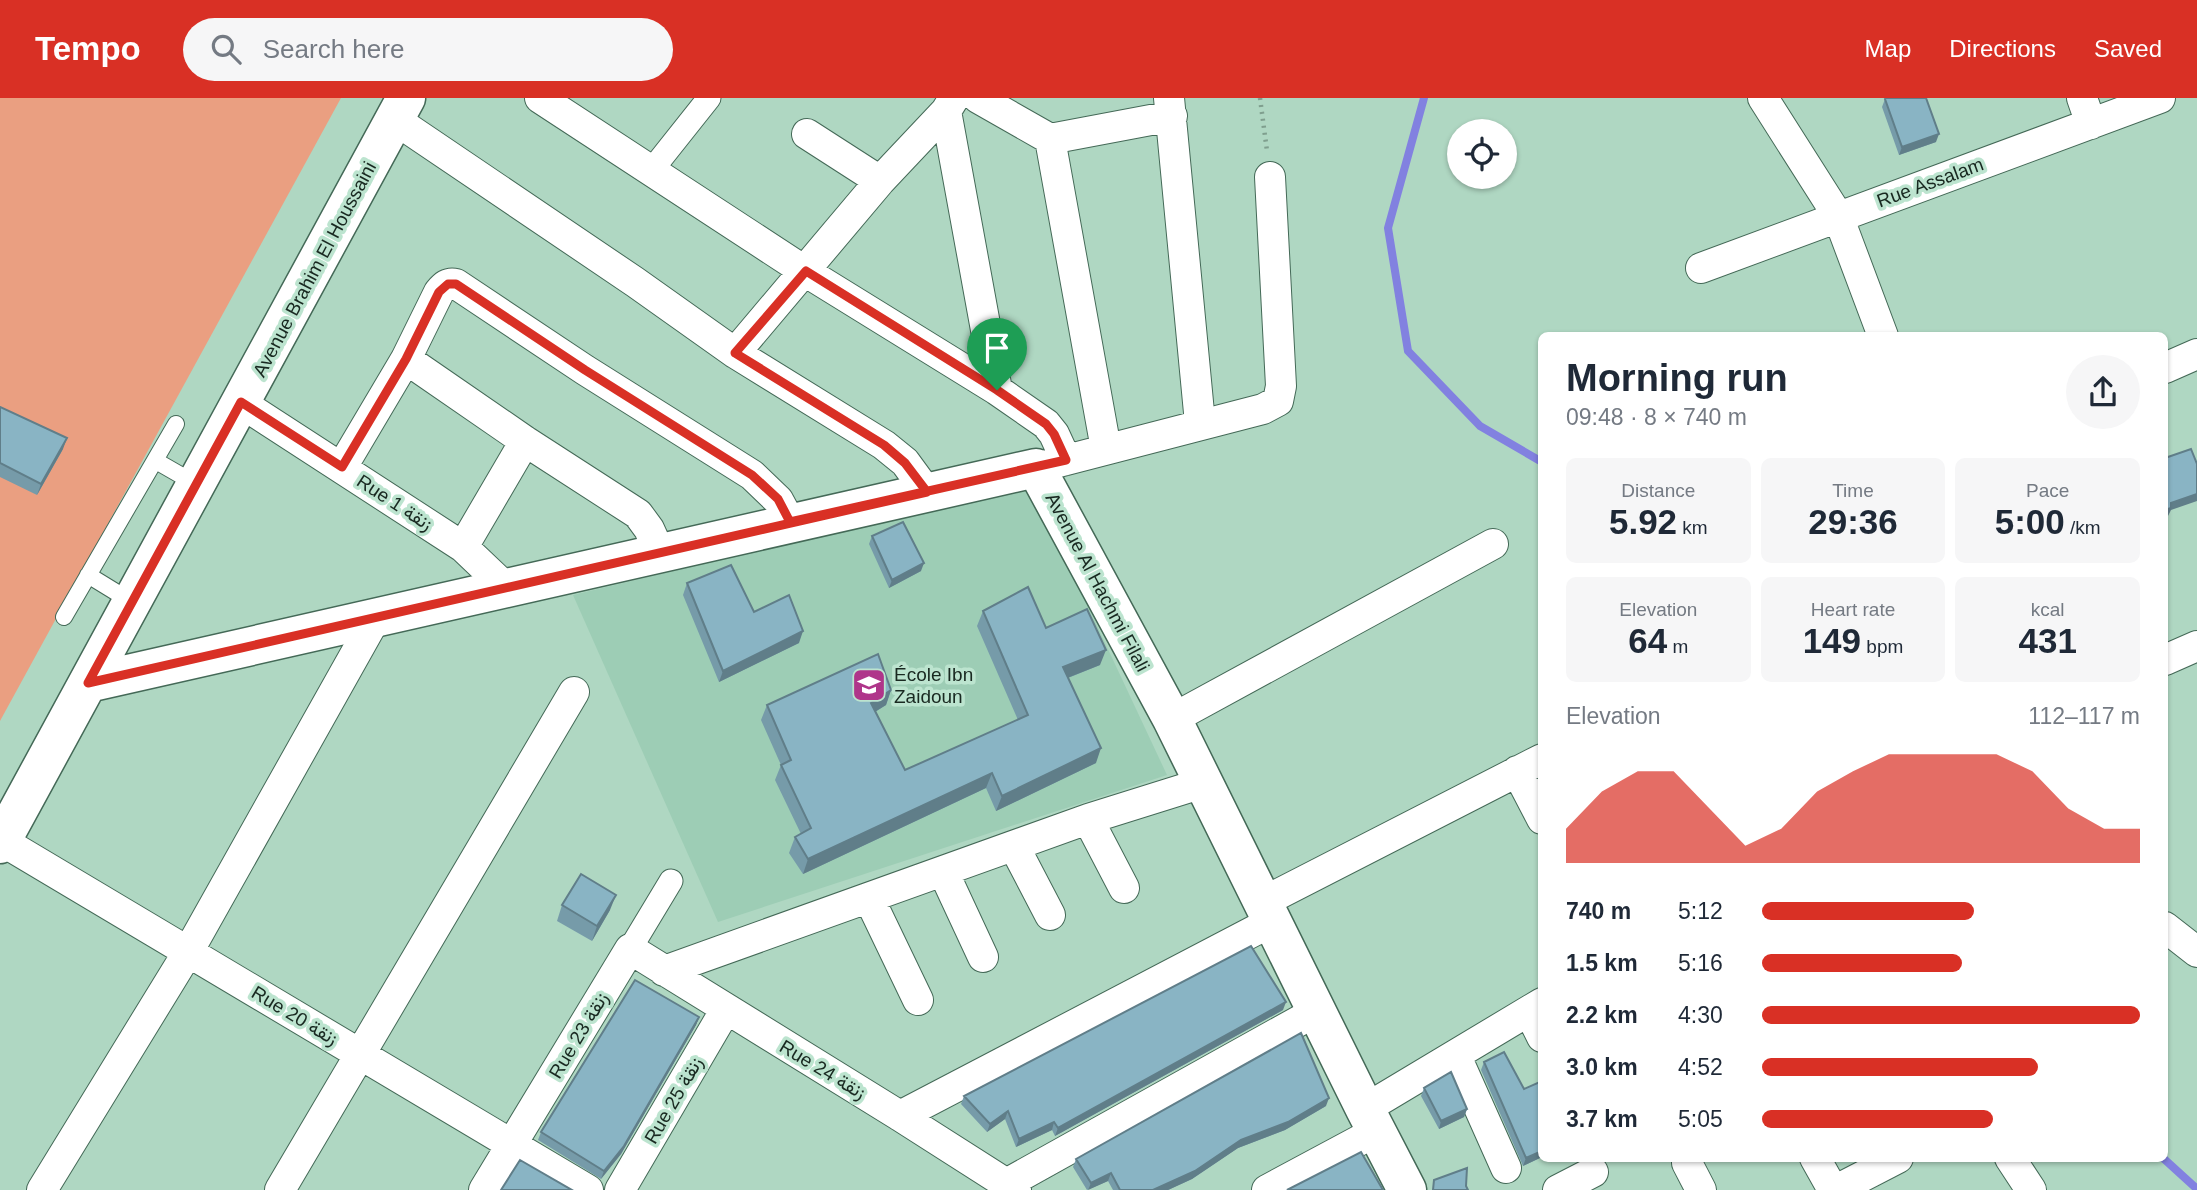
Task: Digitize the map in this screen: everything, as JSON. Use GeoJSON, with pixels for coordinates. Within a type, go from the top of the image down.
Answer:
{"type":"FeatureCollection","features":[{"type":"Feature","properties":{"kind":"street"},"geometry":{"type":"LineString","coordinates":[[540,98],[1046,424],[1054,434],[1051,464]]}},
{"type":"Feature","properties":{"kind":"street"},"geometry":{"type":"LineString","coordinates":[[651,171],[709,98]]}},
{"type":"Feature","properties":{"kind":"street"},"geometry":{"type":"LineString","coordinates":[[978,98],[1050,139],[1170,107],[1200,423]]}},
{"type":"Feature","properties":{"kind":"street"},"geometry":{"type":"LineString","coordinates":[[1763,98],[1838,216],[1882,332]]}},
{"type":"Feature","properties":{"kind":"street","name":"Rue Assalam"},"geometry":{"type":"LineString","coordinates":[[1701,268],[1838,216],[2086,111],[2160,98]]}},
{"type":"Feature","properties":{"kind":"street"},"geometry":{"type":"LineString","coordinates":[[735,353],[880,181],[950,104]]}},
{"type":"Feature","properties":{"kind":"street"},"geometry":{"type":"LineString","coordinates":[[950,104],[997,390]]}},
{"type":"Feature","properties":{"kind":"street"},"geometry":{"type":"LineString","coordinates":[[400,109],[735,353],[884,445],[905,463],[927,492]]}},
{"type":"Feature","properties":{"kind":"street","name":"Avenue Brahim El Houssaini"},"geometry":{"type":"LineString","coordinates":[[1,843],[10,802],[88,683],[400,109]]}},
{"type":"Feature","properties":{"kind":"street"},"geometry":{"type":"LineString","coordinates":[[807,134],[880,181]]}},
{"type":"Feature","properties":{"kind":"street"},"geometry":{"type":"LineString","coordinates":[[1050,139],[1106,449]]}},
{"type":"Feature","properties":{"kind":"street"},"geometry":{"type":"LineString","coordinates":[[88,683],[1051,464],[1200,423],[1263,409],[1279,401],[1281,386],[1270,177]]}},
{"type":"Feature","properties":{"kind":"street"},"geometry":{"type":"LineString","coordinates":[[342,467],[406,359],[439,292],[448,284],[456,284],[585,370],[752,475],[778,499],[790,522]]}},
{"type":"Feature","properties":{"kind":"street"},"geometry":{"type":"LineString","coordinates":[[2168,367],[2197,354]]}},
{"type":"Feature","properties":{"kind":"street"},"geometry":{"type":"LineString","coordinates":[[406,359],[638,514],[649,529],[660,553]]}},
{"type":"Feature","properties":{"kind":"street","name":"Rue 1 زنقة"},"geometry":{"type":"LineString","coordinates":[[241,402],[463,547],[506,588]]}},
{"type":"Feature","properties":{"kind":"street"},"geometry":{"type":"LineString","coordinates":[[463,547],[525,441]]}},
{"type":"Feature","properties":{"kind":"street","name":"Avenue Al Hachmi Filali"},"geometry":{"type":"LineString","coordinates":[[1051,464],[1203,783],[1407,1190]]}},
{"type":"Feature","properties":{"kind":"street"},"geometry":{"type":"LineString","coordinates":[[1172,719],[1493,544]]}},
{"type":"Feature","properties":{"kind":"street"},"geometry":{"type":"LineString","coordinates":[[42,1190],[188,952],[375,619]]}},
{"type":"Feature","properties":{"kind":"street"},"geometry":{"type":"LineString","coordinates":[[2168,659],[2197,646]]}},
{"type":"Feature","properties":{"kind":"street"},"geometry":{"type":"LineString","coordinates":[[280,1190],[574,692]]}},
{"type":"Feature","properties":{"kind":"street"},"geometry":{"type":"LineString","coordinates":[[900,1115],[1530,765],[1538,801]]}},
{"type":"Feature","properties":{"kind":"street"},"geometry":{"type":"LineString","coordinates":[[664,971],[1088,819],[1203,783]]}},
{"type":"Feature","properties":{"kind":"street"},"geometry":{"type":"LineString","coordinates":[[1088,819],[1124,888]]}},
{"type":"Feature","properties":{"kind":"street","name":"Rue 20 زنقة"},"geometry":{"type":"LineString","coordinates":[[1,843],[588,1190]]}},
{"type":"Feature","properties":{"kind":"street"},"geometry":{"type":"LineString","coordinates":[[1014,846],[1050,915]]}},
{"type":"Feature","properties":{"kind":"street"},"geometry":{"type":"LineString","coordinates":[[943,871],[983,957]]}},
{"type":"Feature","properties":{"kind":"street","name":"Rue 23 زنقة"},"geometry":{"type":"LineString","coordinates":[[484,1190],[671,881]]}},
{"type":"Feature","properties":{"kind":"street"},"geometry":{"type":"LineString","coordinates":[[869,898],[918,1000]]}},
{"type":"Feature","properties":{"kind":"street"},"geometry":{"type":"LineString","coordinates":[[2168,929],[2197,952]]}},
{"type":"Feature","properties":{"kind":"street","name":"Rue 24 زنقة"},"geometry":{"type":"LineString","coordinates":[[630,949],[900,1115],[1008,1188]]}},
{"type":"Feature","properties":{"kind":"street","name":"Rue 25 زنقة"},"geometry":{"type":"LineString","coordinates":[[620,1190],[726,1009]]}},
{"type":"Feature","properties":{"kind":"street"},"geometry":{"type":"LineString","coordinates":[[1008,1188],[1317,1011]]}},
{"type":"Feature","properties":{"kind":"street"},"geometry":{"type":"LineString","coordinates":[[1267,1190],[1371,1120],[1456,1056],[1537,1017]]}},
{"type":"Feature","properties":{"kind":"street"},"geometry":{"type":"LineString","coordinates":[[1456,1056],[1506,1168]]}},
{"type":"Feature","properties":{"kind":"street"},"geometry":{"type":"LineString","coordinates":[[1817,1162],[1834,1190],[1890,1162]]}},
{"type":"Feature","properties":{"kind":"street"},"geometry":{"type":"LineString","coordinates":[[2013,1162],[2031,1190]]}},
{"type":"Feature","properties":{"kind":"street"},"geometry":{"type":"LineString","coordinates":[[1686,1163],[1702,1190]]}},
{"type":"Feature","properties":{"kind":"street"},"geometry":{"type":"LineString","coordinates":[[1558,1190],[1593,1172]]}},
{"type":"Feature","properties":{"kind":"lane"},"geometry":{"type":"LineString","coordinates":[[64,617],[176,425]]}},
{"type":"Feature","properties":{"kind":"lane"},"geometry":{"type":"LineString","coordinates":[[156,461],[196,484]]}},
{"type":"Feature","properties":{"kind":"lane"},"geometry":{"type":"LineString","coordinates":[[88,575],[132,602]]}},
{"type":"Feature","properties":{"kind":"path"},"geometry":{"type":"LineString","coordinates":[[1260,98],[1270,177]]}},
{"type":"Feature","properties":{"kind":"shaded area"},"geometry":{"type":"Polygon","coordinates":[[[0,98],[341,98],[0,721],[0,98]]]}},
{"type":"Feature","properties":{"kind":"shaded area","name":"École Ibn Zaidoun"},"geometry":{"type":"Polygon","coordinates":[[[1031,485],[1167,775],[718,922],[573,595],[1031,485]]]}},
{"type":"Feature","properties":{"kind":"building"},"geometry":{"type":"Polygon","coordinates":[[[1886,98],[1926,98],[1939,134],[1902,147],[1886,98]]]}},
{"type":"Feature","properties":{"kind":"building"},"geometry":{"type":"Polygon","coordinates":[[[0,407],[67,438],[41,484],[0,463],[0,407]]]}},
{"type":"Feature","properties":{"kind":"building"},"geometry":{"type":"Polygon","coordinates":[[[2191,449],[2197,464],[2197,494],[2171,503],[2171,508],[2168,509],[2168,457],[2191,449]]]}},
{"type":"Feature","properties":{"kind":"building"},"geometry":{"type":"Polygon","coordinates":[[[903,522],[924,563],[892,580],[872,536],[903,522]]]}},
{"type":"Feature","properties":{"kind":"building"},"geometry":{"type":"Polygon","coordinates":[[[731,565],[754,612],[789,595],[803,631],[723,671],[687,583],[731,565]]]}},
{"type":"Feature","properties":{"kind":"building"},"geometry":{"type":"Polygon","coordinates":[[[1028,587],[1046,628],[1087,609],[1106,650],[1063,667],[1101,748],[1002,796],[992,773],[808,859],[795,837],[811,828],[781,765],[791,760],[767,705],[878,654],[891,690],[871,703],[905,770],[1028,715],[983,611],[1028,587]]]}},
{"type":"Feature","properties":{"kind":"building"},"geometry":{"type":"Polygon","coordinates":[[[581,874],[616,895],[597,926],[562,905],[581,874]]]}},
{"type":"Feature","properties":{"kind":"building"},"geometry":{"type":"Polygon","coordinates":[[[1251,946],[1286,1002],[1058,1128],[1054,1122],[1019,1139],[1008,1111],[990,1124],[964,1096],[1251,946]]]}},
{"type":"Feature","properties":{"kind":"building"},"geometry":{"type":"Polygon","coordinates":[[[635,980],[699,1017],[624,1146],[604,1171],[541,1132],[635,980]]]}},
{"type":"Feature","properties":{"kind":"building"},"geometry":{"type":"Polygon","coordinates":[[[1301,1033],[1329,1098],[1288,1122],[1241,1140],[1195,1171],[1153,1190],[1120,1190],[1111,1173],[1091,1183],[1076,1159],[1301,1033]]]}},
{"type":"Feature","properties":{"kind":"building"},"geometry":{"type":"Polygon","coordinates":[[[1504,1052],[1524,1089],[1538,1083],[1538,1153],[1526,1158],[1484,1062],[1504,1052]]]}},
{"type":"Feature","properties":{"kind":"building"},"geometry":{"type":"Polygon","coordinates":[[[1451,1072],[1467,1109],[1441,1121],[1424,1088],[1451,1072]]]}},
{"type":"Feature","properties":{"kind":"building"},"geometry":{"type":"Polygon","coordinates":[[[1361,1152],[1383,1190],[1287,1190],[1361,1152]]]}},
{"type":"Feature","properties":{"kind":"building"},"geometry":{"type":"Polygon","coordinates":[[[520,1160],[572,1190],[501,1190],[520,1160]]]}},
{"type":"Feature","properties":{"kind":"building"},"geometry":{"type":"Polygon","coordinates":[[[1467,1168],[1468,1190],[1433,1190],[1434,1180],[1467,1168]]]}},
{"type":"Feature","properties":{"kind":"waterway"},"geometry":{"type":"LineString","coordinates":[[1424,98],[1388,228],[1408,351],[1480,426],[1538,460]]}},
{"type":"Feature","properties":{"kind":"waterway"},"geometry":{"type":"LineString","coordinates":[[2167,1162],[2197,1189]]}},
{"type":"Feature","properties":{"kind":"place","name":"École Ibn Zaidoun"},"geometry":{"type":"Point","coordinates":[869,685]}},
{"type":"Feature","properties":{"kind":"route"},"geometry":{"type":"LineString","coordinates":[[997,390],[806,271],[735,353],[884,445],[905,463],[927,492],[88,683],[241,402],[342,467],[406,359],[439,292],[451,283],[752,475],[778,499],[790,522],[859,507],[927,492],[1036,468],[1066,460],[1054,434],[1046,424],[997,390]]}}]}
